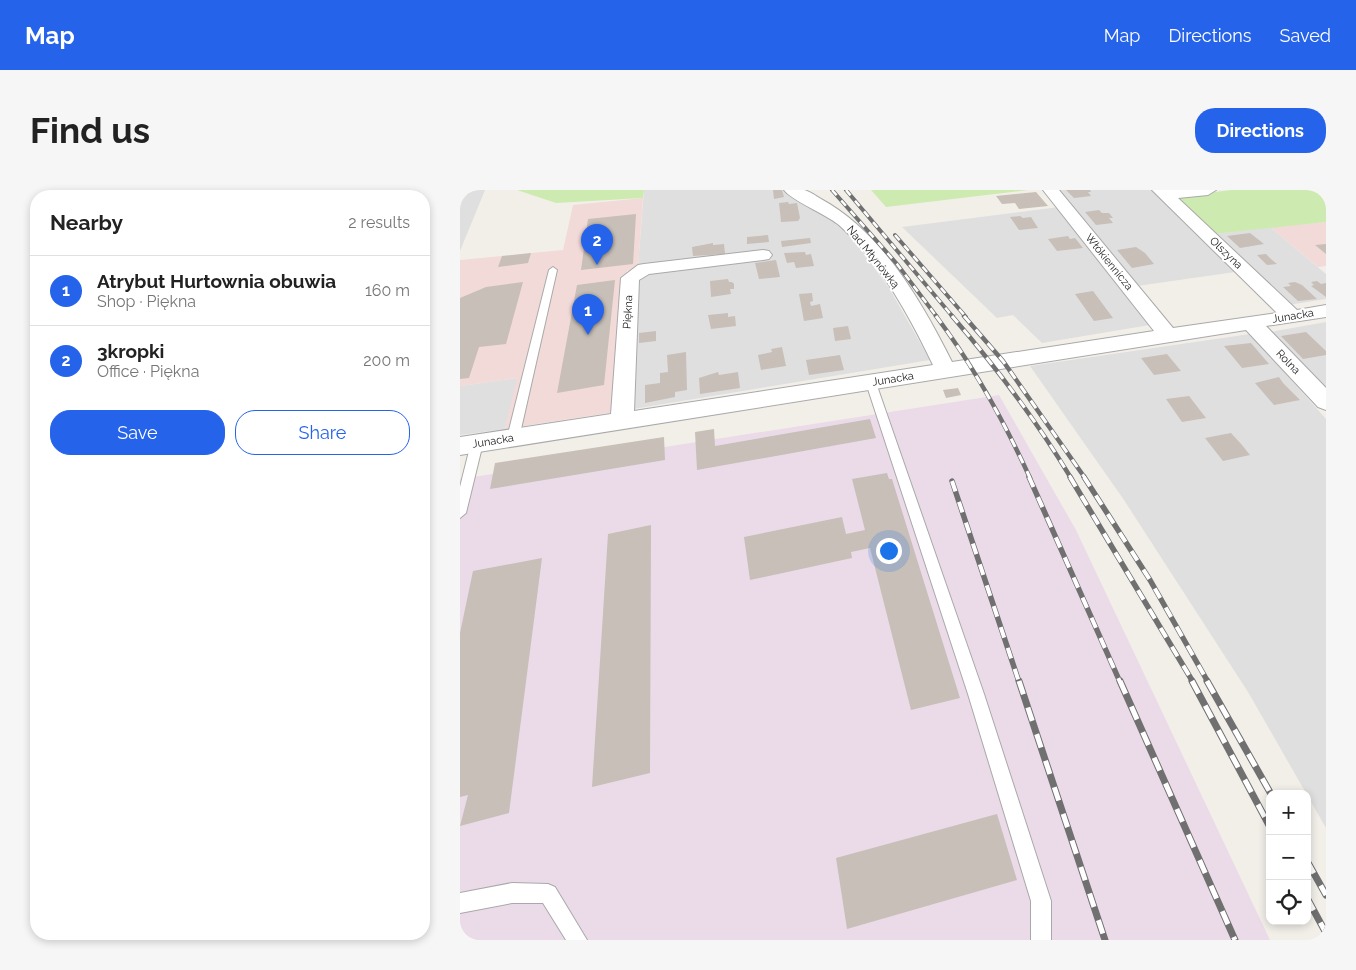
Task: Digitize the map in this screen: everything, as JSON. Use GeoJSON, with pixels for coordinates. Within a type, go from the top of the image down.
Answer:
{"type":"FeatureCollection","features":[{"type":"Feature","properties":{"kind":"street","name":"Nad Młynówką"},"geometry":{"type":"LineString","coordinates":[[792,190],[844,222],[864,243],[898,286],[946,371]]}},
{"type":"Feature","properties":{"kind":"street","name":"Włókiennicza"},"geometry":{"type":"LineString","coordinates":[[1051,190],[1167,334]]}},
{"type":"Feature","properties":{"kind":"street"},"geometry":{"type":"LineString","coordinates":[[1162,193],[1208,190]]}},
{"type":"Feature","properties":{"kind":"street","name":"Olszyna"},"geometry":{"type":"LineString","coordinates":[[1162,193],[1292,316]]}},
{"type":"Feature","properties":{"kind":"street","name":"Piękna"},"geometry":{"type":"LineString","coordinates":[[622,421],[630,278],[644,269],[763,255]]}},
{"type":"Feature","properties":{"kind":"street","name":"Junacka"},"geometry":{"type":"LineString","coordinates":[[468,445],[871,383],[1167,334],[1326,311]]}},
{"type":"Feature","properties":{"kind":"street","name":"Rolna"},"geometry":{"type":"LineString","coordinates":[[1251,323],[1326,402]]}},
{"type":"Feature","properties":{"kind":"lane"},"geometry":{"type":"LineString","coordinates":[[513,438],[552,270]]}},
{"type":"Feature","properties":{"kind":"lane"},"geometry":{"type":"LineString","coordinates":[[871,383],[976,694],[1041,901],[1041,940]]}},
{"type":"Feature","properties":{"kind":"lane"},"geometry":{"type":"LineString","coordinates":[[460,512],[468,445]]}},
{"type":"Feature","properties":{"kind":"lane"},"geometry":{"type":"LineString","coordinates":[[460,903],[512,893],[548,894],[577,940]]}},
{"type":"Feature","properties":{"kind":"shaded area"},"geometry":{"type":"Polygon","coordinates":[[[460,190],[485,190],[460,251],[460,190]]]}},
{"type":"Feature","properties":{"kind":"shaded area"},"geometry":{"type":"Polygon","coordinates":[[[644,190],[787,190],[842,224],[889,288],[930,360],[615,412],[628,271],[638,266],[644,190]]]}},
{"type":"Feature","properties":{"kind":"shaded area"},"geometry":{"type":"Polygon","coordinates":[[[1059,190],[1152,190],[1235,272],[1137,286],[1059,190]]]}},
{"type":"Feature","properties":{"kind":"shaded area"},"geometry":{"type":"Polygon","coordinates":[[[643,198],[638,267],[627,271],[615,412],[505,429],[517,378],[460,386],[460,260],[563,250],[573,205],[643,198]]]}},
{"type":"Feature","properties":{"kind":"shaded area"},"geometry":{"type":"Polygon","coordinates":[[[1059,207],[1150,325],[1042,343],[1013,315],[997,318],[902,227],[1059,207]]]}},
{"type":"Feature","properties":{"kind":"shaded area"},"geometry":{"type":"Polygon","coordinates":[[[1326,222],[1326,266],[1318,267],[1270,227],[1326,222]]]}},
{"type":"Feature","properties":{"kind":"shaded area"},"geometry":{"type":"Polygon","coordinates":[[[1270,227],[1326,274],[1326,299],[1288,305],[1214,234],[1270,227]]]}},
{"type":"Feature","properties":{"kind":"shaded area"},"geometry":{"type":"Polygon","coordinates":[[[1326,322],[1326,388],[1270,332],[1326,322]]]}},
{"type":"Feature","properties":{"kind":"shaded area"},"geometry":{"type":"Polygon","coordinates":[[[1250,334],[1326,419],[1326,828],[1311,802],[1311,790],[1304,790],[1248,692],[1124,500],[1030,366],[1250,334]]]}},
{"type":"Feature","properties":{"kind":"shaded area"},"geometry":{"type":"Polygon","coordinates":[[[518,378],[505,429],[460,435],[460,386],[518,378]]]}},
{"type":"Feature","properties":{"kind":"shaded area"},"geometry":{"type":"Polygon","coordinates":[[[999,395],[1076,530],[1270,940],[460,940],[460,479],[999,395]]]}},
{"type":"Feature","properties":{"kind":"green space"},"geometry":{"type":"Polygon","coordinates":[[[517,190],[644,190],[643,198],[556,203],[517,190]]]}},
{"type":"Feature","properties":{"kind":"green space"},"geometry":{"type":"Polygon","coordinates":[[[871,190],[1028,190],[886,207],[871,190]]]}},
{"type":"Feature","properties":{"kind":"green space"},"geometry":{"type":"Polygon","coordinates":[[[1231,190],[1322,190],[1326,193],[1326,222],[1214,234],[1175,197],[1231,190]]]}},
{"type":"Feature","properties":{"kind":"building"},"geometry":{"type":"Polygon","coordinates":[[[773,190],[782,190],[784,197],[774,199],[773,190]]]}},
{"type":"Feature","properties":{"kind":"building"},"geometry":{"type":"Polygon","coordinates":[[[1066,190],[1090,190],[1091,192],[1088,192],[1091,196],[1074,198],[1066,190]]]}},
{"type":"Feature","properties":{"kind":"building"},"geometry":{"type":"Polygon","coordinates":[[[1036,192],[1048,206],[1019,209],[1015,203],[1002,204],[996,196],[1036,192]]]}},
{"type":"Feature","properties":{"kind":"building"},"geometry":{"type":"Polygon","coordinates":[[[788,202],[789,204],[797,203],[800,218],[798,221],[781,222],[779,203],[788,202]]]}},
{"type":"Feature","properties":{"kind":"building"},"geometry":{"type":"Polygon","coordinates":[[[1099,210],[1102,213],[1109,213],[1113,218],[1109,218],[1113,223],[1096,225],[1085,212],[1099,210]]]}},
{"type":"Feature","properties":{"kind":"building"},"geometry":{"type":"Polygon","coordinates":[[[636,214],[633,264],[581,270],[588,219],[636,214]]]}},
{"type":"Feature","properties":{"kind":"building"},"geometry":{"type":"Polygon","coordinates":[[[1020,216],[1023,218],[1031,217],[1038,228],[1019,230],[1010,217],[1020,216]]]}},
{"type":"Feature","properties":{"kind":"building"},"geometry":{"type":"Polygon","coordinates":[[[1250,233],[1264,244],[1240,248],[1227,236],[1250,233]]]}},
{"type":"Feature","properties":{"kind":"building"},"geometry":{"type":"Polygon","coordinates":[[[768,235],[769,242],[747,244],[747,237],[768,235]]]}},
{"type":"Feature","properties":{"kind":"building"},"geometry":{"type":"Polygon","coordinates":[[[1068,236],[1070,239],[1075,238],[1083,248],[1057,251],[1048,239],[1068,236]]]}},
{"type":"Feature","properties":{"kind":"building"},"geometry":{"type":"Polygon","coordinates":[[[810,238],[811,243],[782,247],[781,241],[810,238]]]}},
{"type":"Feature","properties":{"kind":"building"},"geometry":{"type":"Polygon","coordinates":[[[713,243],[713,245],[724,244],[725,254],[693,256],[692,247],[713,243]]]}},
{"type":"Feature","properties":{"kind":"building"},"geometry":{"type":"Polygon","coordinates":[[[1326,244],[1326,254],[1315,245],[1326,244]]]}},
{"type":"Feature","properties":{"kind":"building"},"geometry":{"type":"Polygon","coordinates":[[[1136,247],[1145,253],[1154,264],[1132,268],[1117,250],[1136,247]]]}},
{"type":"Feature","properties":{"kind":"building"},"geometry":{"type":"Polygon","coordinates":[[[805,252],[806,255],[811,254],[814,266],[796,268],[794,262],[787,263],[784,253],[805,252]]]}},
{"type":"Feature","properties":{"kind":"building"},"geometry":{"type":"Polygon","coordinates":[[[531,253],[528,263],[498,267],[502,256],[531,253]]]}},
{"type":"Feature","properties":{"kind":"building"},"geometry":{"type":"Polygon","coordinates":[[[1266,254],[1277,264],[1267,265],[1257,255],[1266,254]]]}},
{"type":"Feature","properties":{"kind":"building"},"geometry":{"type":"Polygon","coordinates":[[[776,260],[780,277],[759,279],[755,263],[776,260]]]}},
{"type":"Feature","properties":{"kind":"building"},"geometry":{"type":"Polygon","coordinates":[[[728,279],[729,282],[734,284],[734,289],[730,289],[731,294],[711,297],[710,281],[728,279]]]}},
{"type":"Feature","properties":{"kind":"building"},"geometry":{"type":"Polygon","coordinates":[[[615,280],[604,385],[557,393],[577,285],[615,280]]]}},
{"type":"Feature","properties":{"kind":"building"},"geometry":{"type":"Polygon","coordinates":[[[1317,281],[1321,284],[1326,283],[1326,297],[1311,286],[1314,285],[1311,282],[1317,281]]]}},
{"type":"Feature","properties":{"kind":"building"},"geometry":{"type":"Polygon","coordinates":[[[523,282],[506,344],[479,347],[469,378],[460,379],[460,298],[486,287],[523,282]]]}},
{"type":"Feature","properties":{"kind":"building"},"geometry":{"type":"Polygon","coordinates":[[[1295,282],[1302,285],[1317,299],[1298,301],[1283,287],[1291,286],[1288,283],[1295,282]]]}},
{"type":"Feature","properties":{"kind":"building"},"geometry":{"type":"Polygon","coordinates":[[[1093,291],[1113,318],[1094,321],[1075,294],[1093,291]]]}},
{"type":"Feature","properties":{"kind":"building"},"geometry":{"type":"Polygon","coordinates":[[[812,293],[813,301],[810,302],[811,306],[820,304],[823,318],[804,321],[799,294],[812,293]]]}},
{"type":"Feature","properties":{"kind":"building"},"geometry":{"type":"Polygon","coordinates":[[[728,313],[728,317],[735,316],[736,326],[711,329],[708,315],[728,313]]]}},
{"type":"Feature","properties":{"kind":"building"},"geometry":{"type":"Polygon","coordinates":[[[848,326],[851,339],[835,341],[833,328],[848,326]]]}},
{"type":"Feature","properties":{"kind":"building"},"geometry":{"type":"Polygon","coordinates":[[[656,331],[656,341],[639,343],[639,333],[656,331]]]}},
{"type":"Feature","properties":{"kind":"building"},"geometry":{"type":"Polygon","coordinates":[[[1306,332],[1326,351],[1326,355],[1303,359],[1281,336],[1306,332]]]}},
{"type":"Feature","properties":{"kind":"building"},"geometry":{"type":"Polygon","coordinates":[[[1251,343],[1269,364],[1242,368],[1224,346],[1251,343]]]}},
{"type":"Feature","properties":{"kind":"building"},"geometry":{"type":"Polygon","coordinates":[[[782,347],[786,366],[761,370],[758,355],[772,352],[771,349],[782,347]]]}},
{"type":"Feature","properties":{"kind":"building"},"geometry":{"type":"Polygon","coordinates":[[[686,352],[687,390],[675,392],[675,397],[645,403],[645,385],[660,383],[660,373],[668,372],[667,355],[686,352]]]}},
{"type":"Feature","properties":{"kind":"building"},"geometry":{"type":"Polygon","coordinates":[[[1167,354],[1181,371],[1154,375],[1141,358],[1167,354]]]}},
{"type":"Feature","properties":{"kind":"building"},"geometry":{"type":"Polygon","coordinates":[[[840,355],[844,370],[809,375],[806,360],[840,355]]]}},
{"type":"Feature","properties":{"kind":"building"},"geometry":{"type":"Polygon","coordinates":[[[718,372],[719,375],[738,372],[740,388],[700,394],[699,378],[718,372]]]}},
{"type":"Feature","properties":{"kind":"building"},"geometry":{"type":"Polygon","coordinates":[[[1279,377],[1300,400],[1274,405],[1255,383],[1279,377]]]}},
{"type":"Feature","properties":{"kind":"building"},"geometry":{"type":"Polygon","coordinates":[[[958,388],[961,395],[946,398],[943,390],[958,388]]]}},
{"type":"Feature","properties":{"kind":"building"},"geometry":{"type":"Polygon","coordinates":[[[1189,396],[1206,418],[1182,422],[1166,399],[1189,396]]]}},
{"type":"Feature","properties":{"kind":"building"},"geometry":{"type":"Polygon","coordinates":[[[870,419],[876,438],[697,470],[695,432],[714,429],[715,446],[870,419]]]}},
{"type":"Feature","properties":{"kind":"building"},"geometry":{"type":"Polygon","coordinates":[[[1231,433],[1250,455],[1223,461],[1205,438],[1231,433]]]}},
{"type":"Feature","properties":{"kind":"building"},"geometry":{"type":"Polygon","coordinates":[[[664,437],[665,460],[490,489],[495,463],[664,437]]]}},
{"type":"Feature","properties":{"kind":"building"},"geometry":{"type":"Polygon","coordinates":[[[887,473],[889,479],[892,479],[960,698],[911,710],[870,548],[851,552],[852,558],[750,580],[744,537],[842,517],[846,534],[865,530],[852,479],[887,473]]]}},
{"type":"Feature","properties":{"kind":"building"},"geometry":{"type":"Polygon","coordinates":[[[651,525],[650,773],[592,787],[608,534],[651,525]]]}},
{"type":"Feature","properties":{"kind":"building"},"geometry":{"type":"Polygon","coordinates":[[[542,558],[509,813],[460,826],[468,795],[460,797],[460,633],[473,571],[542,558]]]}},
{"type":"Feature","properties":{"kind":"building"},"geometry":{"type":"Polygon","coordinates":[[[997,814],[1017,880],[847,929],[836,858],[997,814]]]}},
{"type":"Feature","properties":{"kind":"railway"},"geometry":{"type":"LineString","coordinates":[[832,190],[897,264],[937,317]]}},
{"type":"Feature","properties":{"kind":"railway"},"geometry":{"type":"LineString","coordinates":[[846,190],[953,317]]}},
{"type":"Feature","properties":{"kind":"railway"},"geometry":{"type":"LineString","coordinates":[[895,235],[966,317]]}},
{"type":"Feature","properties":{"kind":"railway"},"geometry":{"type":"LineString","coordinates":[[936,316],[987,394],[1030,478]]}},
{"type":"Feature","properties":{"kind":"railway"},"geometry":{"type":"LineString","coordinates":[[952,316],[1015,394],[1071,478]]}},
{"type":"Feature","properties":{"kind":"railway"},"geometry":{"type":"LineString","coordinates":[[964,316],[1003,361],[1085,478]]}},
{"type":"Feature","properties":{"kind":"railway"},"geometry":{"type":"LineString","coordinates":[[1029,477],[1120,682]]}},
{"type":"Feature","properties":{"kind":"railway"},"geometry":{"type":"LineString","coordinates":[[1070,477],[1193,682]]}},
{"type":"Feature","properties":{"kind":"railway"},"geometry":{"type":"LineString","coordinates":[[1084,477],[1150,580],[1208,682]]}},
{"type":"Feature","properties":{"kind":"railway"},"geometry":{"type":"LineString","coordinates":[[952,481],[1019,682]]}},
{"type":"Feature","properties":{"kind":"railway"},"geometry":{"type":"LineString","coordinates":[[1019,681],[1105,940]]}},
{"type":"Feature","properties":{"kind":"railway"},"geometry":{"type":"LineString","coordinates":[[1120,681],[1235,940]]}},
{"type":"Feature","properties":{"kind":"railway"},"geometry":{"type":"LineString","coordinates":[[1192,681],[1266,820]]}},
{"type":"Feature","properties":{"kind":"railway"},"geometry":{"type":"LineString","coordinates":[[1207,681],[1269,790]]}},
{"type":"Feature","properties":{"kind":"railway"},"geometry":{"type":"LineString","coordinates":[[1311,868],[1326,895]]}},
{"type":"Feature","properties":{"kind":"railway"},"geometry":{"type":"LineString","coordinates":[[1311,905],[1326,933]]}},
{"type":"Feature","properties":{"kind":"place","name":"3kropki"},"geometry":{"type":"Point","coordinates":[597,265]}},
{"type":"Feature","properties":{"kind":"place","name":"Atrybut Hurtownia obuwia"},"geometry":{"type":"Point","coordinates":[588,335]}}]}
